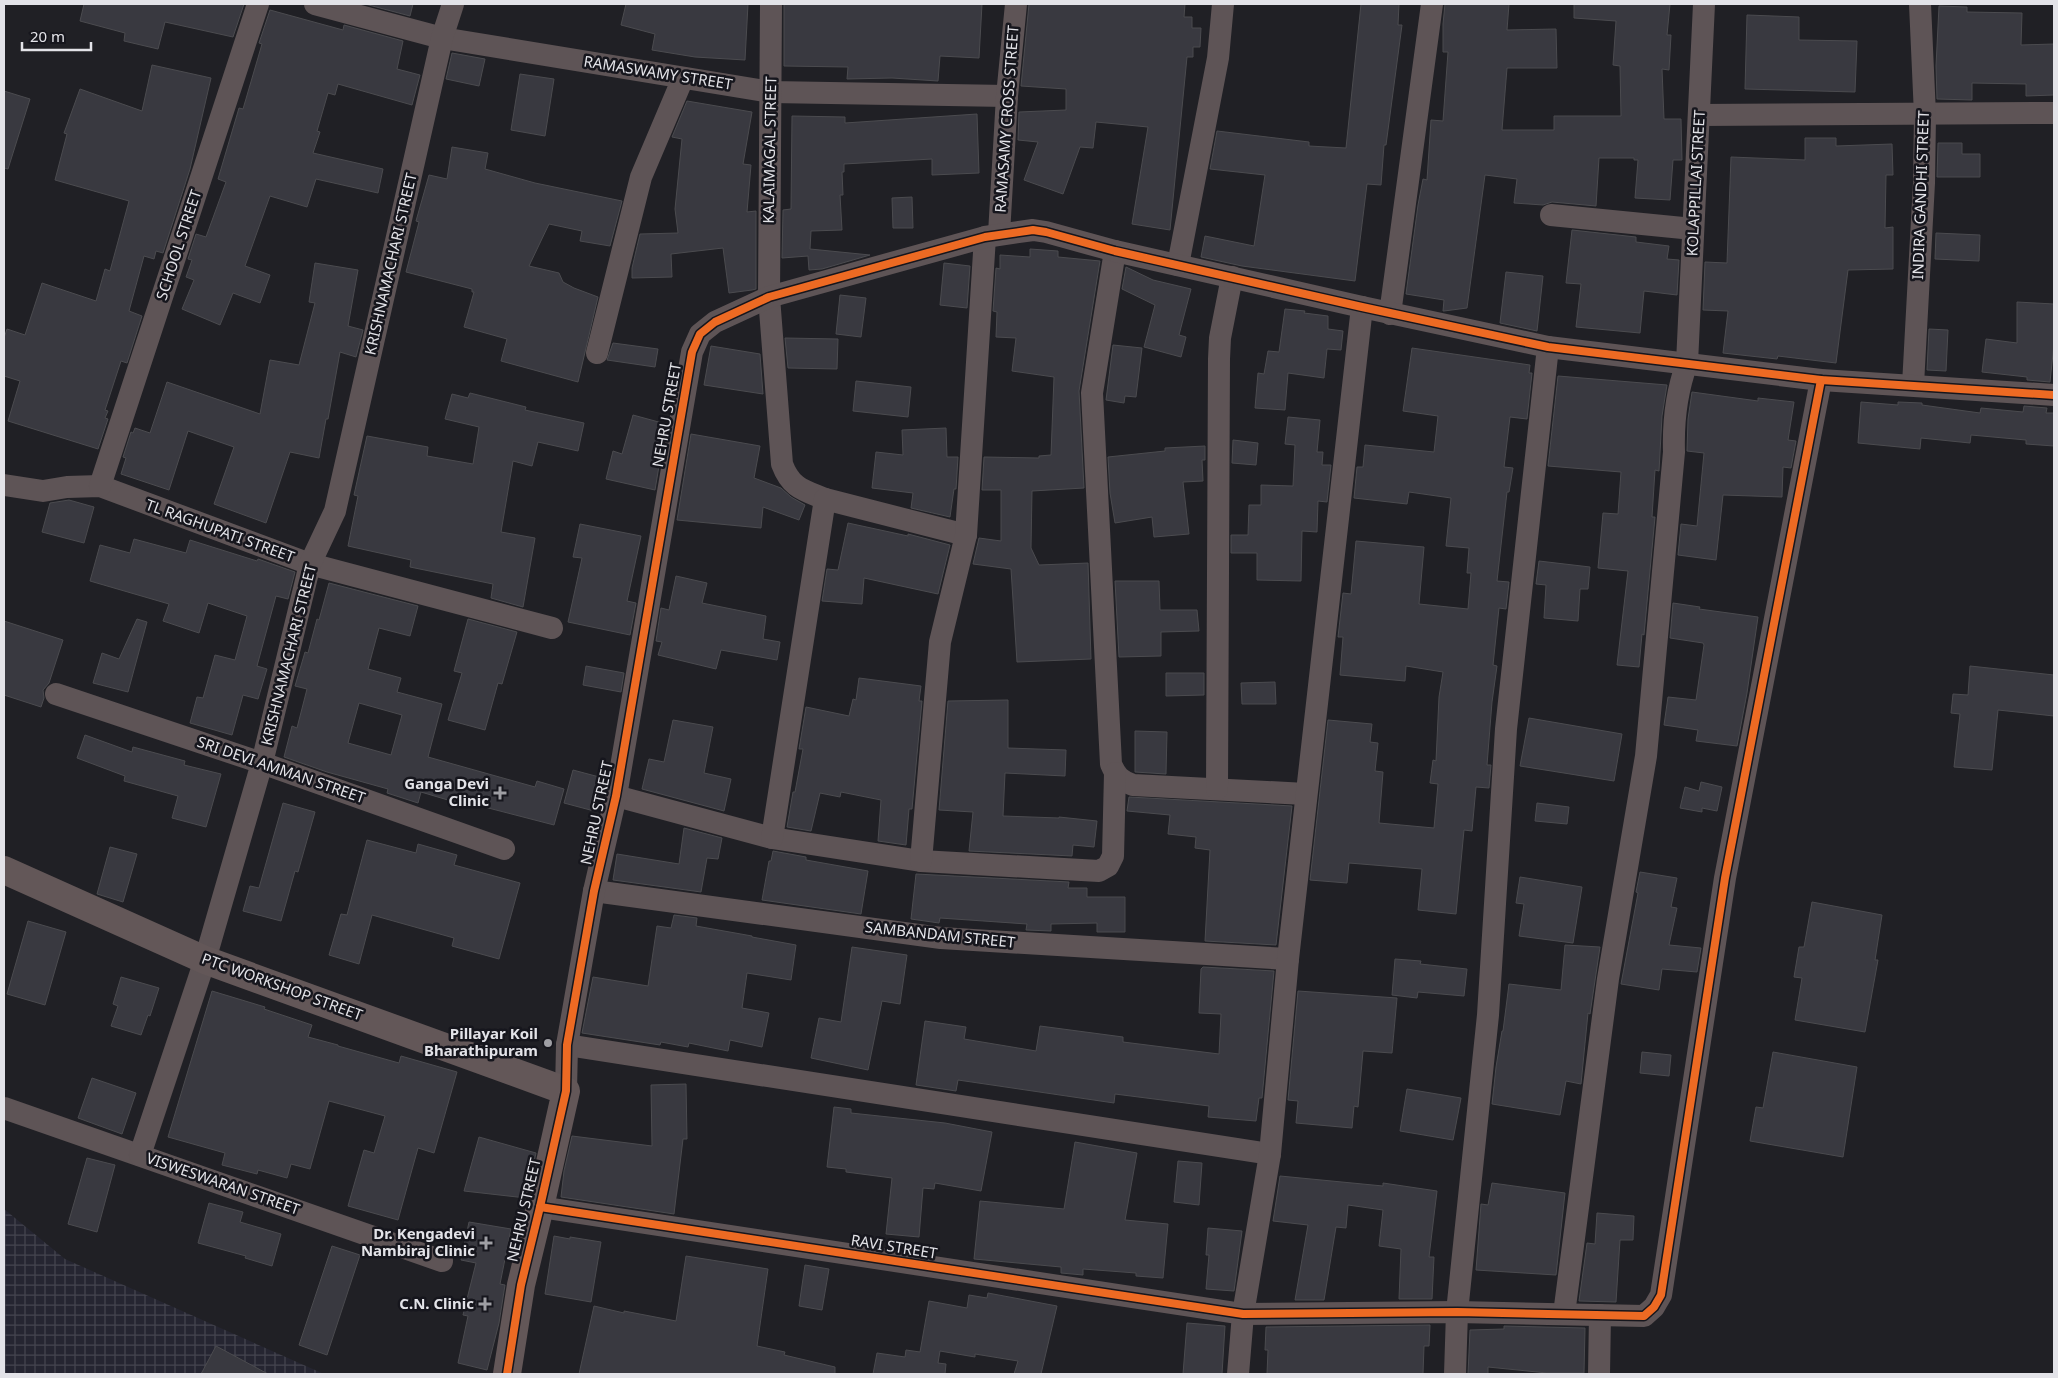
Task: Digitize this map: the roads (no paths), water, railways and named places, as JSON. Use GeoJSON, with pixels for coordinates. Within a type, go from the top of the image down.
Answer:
{"type":"FeatureCollection","features":[{"type":"Feature","properties":{"kind":"street","name":"SCHOOL STREET"},"geometry":{"type":"LineString","coordinates":[[100,486],[258,4]]}},
{"type":"Feature","properties":{"kind":"street","name":"RAMASWAMY STREET"},"geometry":{"type":"LineString","coordinates":[[316,4],[442,38],[771,92],[1007,96]]}},
{"type":"Feature","properties":{"kind":"street","name":"KRISHNAMACHARI STREET"},"geometry":{"type":"LineString","coordinates":[[140,1155],[205,960],[262,763],[310,564],[335,510],[442,38],[453,4]]}},
{"type":"Feature","properties":{"kind":"street","name":"KALAIMAGAL STREET"},"geometry":{"type":"LineString","coordinates":[[771,4],[769,297],[782,464],[787,477],[797,487],[825,499],[966,535]]}},
{"type":"Feature","properties":{"kind":"street","name":"RAMASAMY CROSS STREET"},"geometry":{"type":"LineString","coordinates":[[921,860],[940,642],[966,535],[992,236],[1016,4]]}},
{"type":"Feature","properties":{"kind":"street"},"geometry":{"type":"LineString","coordinates":[[1178,265],[1218,58],[1223,4]]}},
{"type":"Feature","properties":{"kind":"street"},"geometry":{"type":"LineString","coordinates":[[1390,314],[1432,4]]}},
{"type":"Feature","properties":{"kind":"street","name":"KOLAPPILLAI STREET"},"geometry":{"type":"LineString","coordinates":[[1564,1314],[1608,979],[1646,756],[1674,452],[1673,424],[1678,386],[1687,363],[1704,4]]}},
{"type":"Feature","properties":{"kind":"street","name":"INDIRA GANDHI STREET"},"geometry":{"type":"LineString","coordinates":[[1913,386],[1924,183],[1925,115],[1920,4]]}},
{"type":"Feature","properties":{"kind":"street"},"geometry":{"type":"LineString","coordinates":[[597,353],[641,177],[683,78]]}},
{"type":"Feature","properties":{"kind":"street"},"geometry":{"type":"LineString","coordinates":[[1699,115],[2054,113]]}},
{"type":"Feature","properties":{"kind":"street"},"geometry":{"type":"LineString","coordinates":[[1551,215],[1693,229]]}},
{"type":"Feature","properties":{"kind":"street","name":"NEHRU STREET"},"geometry":{"type":"LineString","coordinates":[[507,1374],[520,1285],[566,1091],[567,1045],[594,891],[616,796],[692,352],[700,334],[715,322],[769,297],[992,236],[1033,230],[1390,314],[1548,347],[1821,380],[2054,395]]}},
{"type":"Feature","properties":{"kind":"street"},"geometry":{"type":"LineString","coordinates":[[1116,251],[1092,393],[1110,764],[1114,773],[1122,781],[1133,785],[1306,794]]}},
{"type":"Feature","properties":{"kind":"street"},"geometry":{"type":"LineString","coordinates":[[1217,789],[1219,359],[1220,338],[1232,278]]}},
{"type":"Feature","properties":{"kind":"street"},"geometry":{"type":"LineString","coordinates":[[1238,1374],[1243,1314],[1270,1154],[1288,959],[1362,307]]}},
{"type":"Feature","properties":{"kind":"street"},"geometry":{"type":"LineString","coordinates":[[1455,1374],[1457,1312],[1488,1015],[1506,730],[1548,347]]}},
{"type":"Feature","properties":{"kind":"street","name":"RAVI STREET"},"geometry":{"type":"LineString","coordinates":[[540,1207],[1243,1314],[1457,1312],[1644,1316],[1654,1307],[1661,1295],[1725,878],[1821,380]]}},
{"type":"Feature","properties":{"kind":"street","name":"TL RAGHUPATI STREET"},"geometry":{"type":"LineString","coordinates":[[4,485],[43,492],[100,486],[310,564],[552,628]]}},
{"type":"Feature","properties":{"kind":"street"},"geometry":{"type":"LineString","coordinates":[[772,838],[825,499]]}},
{"type":"Feature","properties":{"kind":"street","name":"SRI DEVI AMMAN STREET"},"geometry":{"type":"LineString","coordinates":[[56,694],[262,763],[504,849]]}},
{"type":"Feature","properties":{"kind":"street"},"geometry":{"type":"LineString","coordinates":[[616,796],[772,838],[921,860],[1099,871],[1108,866],[1113,856],[1114,773]]}},
{"type":"Feature","properties":{"kind":"street","name":"PTC WORKSHOP STREET"},"geometry":{"type":"LineString","coordinates":[[4,870],[205,960],[566,1091]]}},
{"type":"Feature","properties":{"kind":"street","name":"SAMBANDAM STREET"},"geometry":{"type":"LineString","coordinates":[[594,891],[941,938],[1288,959]]}},
{"type":"Feature","properties":{"kind":"street"},"geometry":{"type":"LineString","coordinates":[[567,1045],[1270,1154]]}},
{"type":"Feature","properties":{"kind":"street","name":"VISWESWARAN STREET"},"geometry":{"type":"LineString","coordinates":[[4,1108],[442,1261]]}},
{"type":"Feature","properties":{"kind":"street"},"geometry":{"type":"LineString","coordinates":[[1599,1374],[1600,1315]]}},
{"type":"Feature","properties":{"kind":"place","name":"Ganga Devi Clinic"},"geometry":{"type":"Point","coordinates":[500,793]}},
{"type":"Feature","properties":{"kind":"place","name":"Pillayar Koil Bharathipuram"},"geometry":{"type":"Point","coordinates":[548,1043]}},
{"type":"Feature","properties":{"kind":"place","name":"Dr. Kengadevi Nambiraj Clinic"},"geometry":{"type":"Point","coordinates":[486,1243]}},
{"type":"Feature","properties":{"kind":"place","name":"C.N. Clinic"},"geometry":{"type":"Point","coordinates":[485,1304]}}]}
